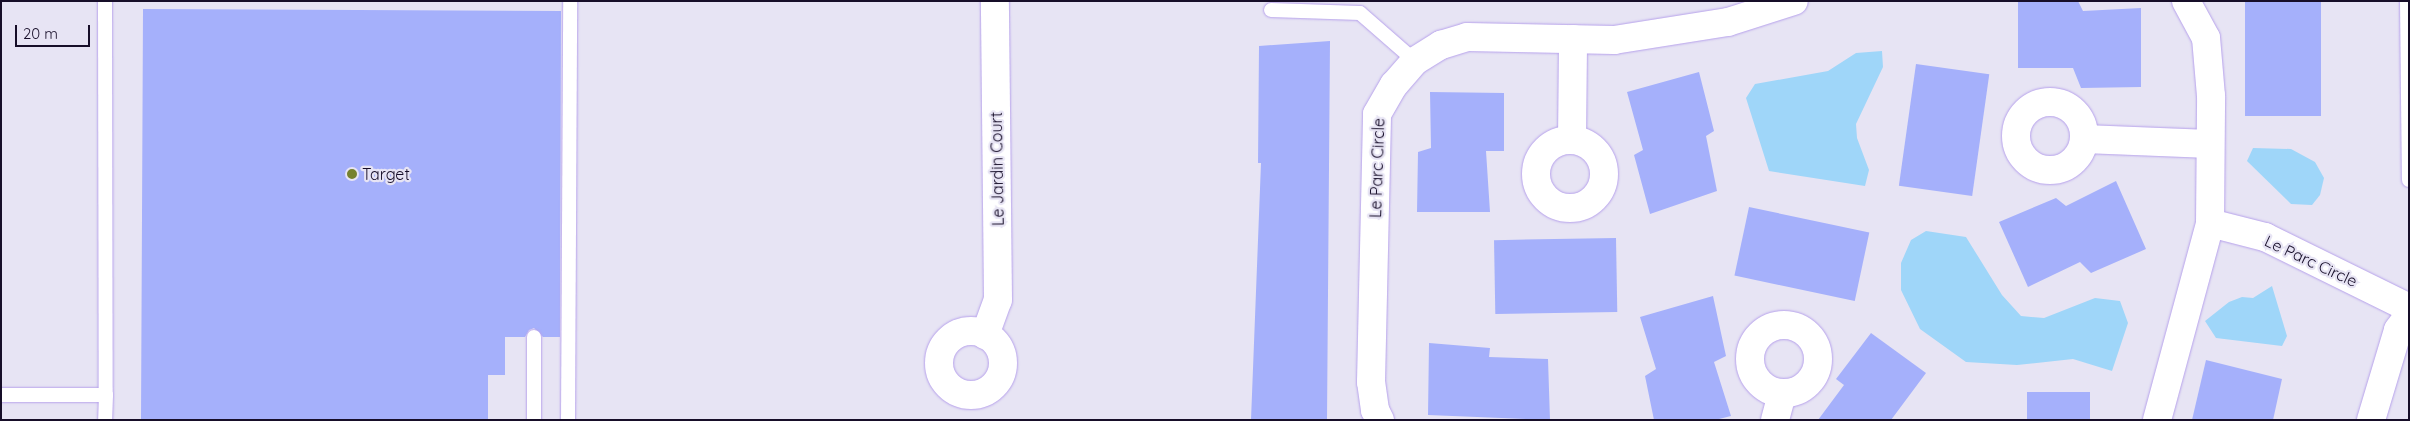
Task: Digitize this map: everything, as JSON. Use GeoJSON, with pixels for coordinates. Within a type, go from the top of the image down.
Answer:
{"type":"FeatureCollection","features":[{"type":"Feature","properties":{"kind":"street","name":"Le Jardin Court"},"geometry":{"type":"LineString","coordinates":[[986,335],[998,300],[995,1]]}},
{"type":"Feature","properties":{"kind":"street","name":"Le Parc Circle"},"geometry":{"type":"LineString","coordinates":[[1380,420],[1375,410],[1372,382],[1377,114],[1394,85],[1415,61],[1442,45],[1467,37],[1614,40],[1728,22],[1794,1]]}},
{"type":"Feature","properties":{"kind":"street"},"geometry":{"type":"LineString","coordinates":[[2157,420],[2210,223],[2210,144],[2206,38],[2186,1]]}},
{"type":"Feature","properties":{"kind":"street"},"geometry":{"type":"LineString","coordinates":[[1572,140],[1573,39]]}},
{"type":"Feature","properties":{"kind":"street"},"geometry":{"type":"LineString","coordinates":[[2084,139],[2210,144]]}},
{"type":"Feature","properties":{"kind":"street","name":"Le Parc Circle"},"geometry":{"type":"LineString","coordinates":[[2210,223],[2265,237],[2409,308]]}},
{"type":"Feature","properties":{"kind":"street"},"geometry":{"type":"LineString","coordinates":[[2371,420],[2398,330],[2409,315]]}},
{"type":"Feature","properties":{"kind":"street"},"geometry":{"type":"LineString","coordinates":[[1775,420],[1782,393]]}},
{"type":"Feature","properties":{"kind":"lane"},"geometry":{"type":"LineString","coordinates":[[105,1],[105,420]]}},
{"type":"Feature","properties":{"kind":"lane"},"geometry":{"type":"LineString","coordinates":[[568,420],[570,1]]}},
{"type":"Feature","properties":{"kind":"lane"},"geometry":{"type":"LineString","coordinates":[[2407,1],[2409,180]]}},
{"type":"Feature","properties":{"kind":"lane"},"geometry":{"type":"LineString","coordinates":[[1271,10],[1360,13],[1415,61]]}},
{"type":"Feature","properties":{"kind":"lane"},"geometry":{"type":"LineString","coordinates":[[534,337],[534,420]]}},
{"type":"Feature","properties":{"kind":"lane"},"geometry":{"type":"LineString","coordinates":[[1,395],[106,395]]}},
{"type":"Feature","properties":{"kind":"water"},"geometry":{"type":"Polygon","coordinates":[[[1882,51],[1883,67],[1856,124],[1857,138],[1869,170],[1865,186],[1769,171],[1746,98],[1755,84],[1828,71],[1856,53],[1882,51]]]}},
{"type":"Feature","properties":{"kind":"water"},"geometry":{"type":"Polygon","coordinates":[[[2253,148],[2291,149],[2315,162],[2324,178],[2320,195],[2312,205],[2291,204],[2247,161],[2253,148]]]}},
{"type":"Feature","properties":{"kind":"water"},"geometry":{"type":"Polygon","coordinates":[[[1926,231],[1966,237],[2002,295],[2021,316],[2044,318],[2095,298],[2120,301],[2128,323],[2112,371],[2073,359],[2017,365],[1966,362],[1920,329],[1901,290],[1901,263],[1911,240],[1926,231]]]}},
{"type":"Feature","properties":{"kind":"water"},"geometry":{"type":"Polygon","coordinates":[[[2272,286],[2287,336],[2282,346],[2216,338],[2205,321],[2229,302],[2242,297],[2253,298],[2272,286]]]}},
{"type":"Feature","properties":{"kind":"building"},"geometry":{"type":"Polygon","coordinates":[[[2018,1],[2078,1],[2083,11],[2141,8],[2141,87],[2081,88],[2073,68],[2018,68],[2018,1]]]}},
{"type":"Feature","properties":{"kind":"building"},"geometry":{"type":"Polygon","coordinates":[[[2245,1],[2321,1],[2321,116],[2245,116],[2245,1]]]}},
{"type":"Feature","properties":{"kind":"building","name":"Target"},"geometry":{"type":"Polygon","coordinates":[[[143,9],[561,11],[560,337],[543,337],[534,328],[529,330],[525,337],[505,337],[505,375],[488,375],[488,420],[141,420],[143,9]]]}},
{"type":"Feature","properties":{"kind":"building"},"geometry":{"type":"Polygon","coordinates":[[[1330,41],[1327,420],[1251,420],[1261,163],[1258,163],[1259,46],[1330,41]]]}},
{"type":"Feature","properties":{"kind":"building"},"geometry":{"type":"Polygon","coordinates":[[[1916,64],[1989,74],[1972,196],[1899,186],[1916,64]]]}},
{"type":"Feature","properties":{"kind":"building"},"geometry":{"type":"Polygon","coordinates":[[[1699,72],[1714,131],[1706,136],[1717,191],[1650,214],[1634,155],[1643,150],[1627,92],[1699,72]]]}},
{"type":"Feature","properties":{"kind":"building"},"geometry":{"type":"Polygon","coordinates":[[[1430,92],[1504,93],[1504,151],[1486,151],[1490,212],[1417,212],[1418,152],[1431,148],[1430,92]]]}},
{"type":"Feature","properties":{"kind":"building"},"geometry":{"type":"Polygon","coordinates":[[[2116,181],[2146,249],[2091,273],[2080,262],[2028,287],[1999,222],[2056,198],[2066,206],[2116,181]]]}},
{"type":"Feature","properties":{"kind":"building"},"geometry":{"type":"Polygon","coordinates":[[[1749,207],[1869,233],[1855,301],[1734,275],[1749,207]]]}},
{"type":"Feature","properties":{"kind":"building"},"geometry":{"type":"Polygon","coordinates":[[[1616,238],[1617,312],[1495,314],[1494,240],[1616,238]]]}},
{"type":"Feature","properties":{"kind":"building"},"geometry":{"type":"Polygon","coordinates":[[[1713,296],[1726,356],[1714,362],[1731,416],[1715,420],[1654,420],[1645,376],[1656,369],[1640,317],[1713,296]]]}},
{"type":"Feature","properties":{"kind":"building"},"geometry":{"type":"Polygon","coordinates":[[[1871,333],[1926,373],[1891,420],[1818,420],[1844,385],[1836,379],[1871,333]]]}},
{"type":"Feature","properties":{"kind":"building"},"geometry":{"type":"Polygon","coordinates":[[[1429,343],[1490,348],[1489,357],[1548,359],[1550,420],[1428,415],[1429,343]]]}},
{"type":"Feature","properties":{"kind":"building"},"geometry":{"type":"Polygon","coordinates":[[[2206,360],[2282,379],[2273,420],[2192,420],[2206,360]]]}},
{"type":"Feature","properties":{"kind":"building"},"geometry":{"type":"Polygon","coordinates":[[[2027,392],[2090,392],[2090,420],[2027,420],[2027,392]]]}},
{"type":"Feature","properties":{"kind":"place","name":"Target"},"geometry":{"type":"Point","coordinates":[352,174]}}]}
